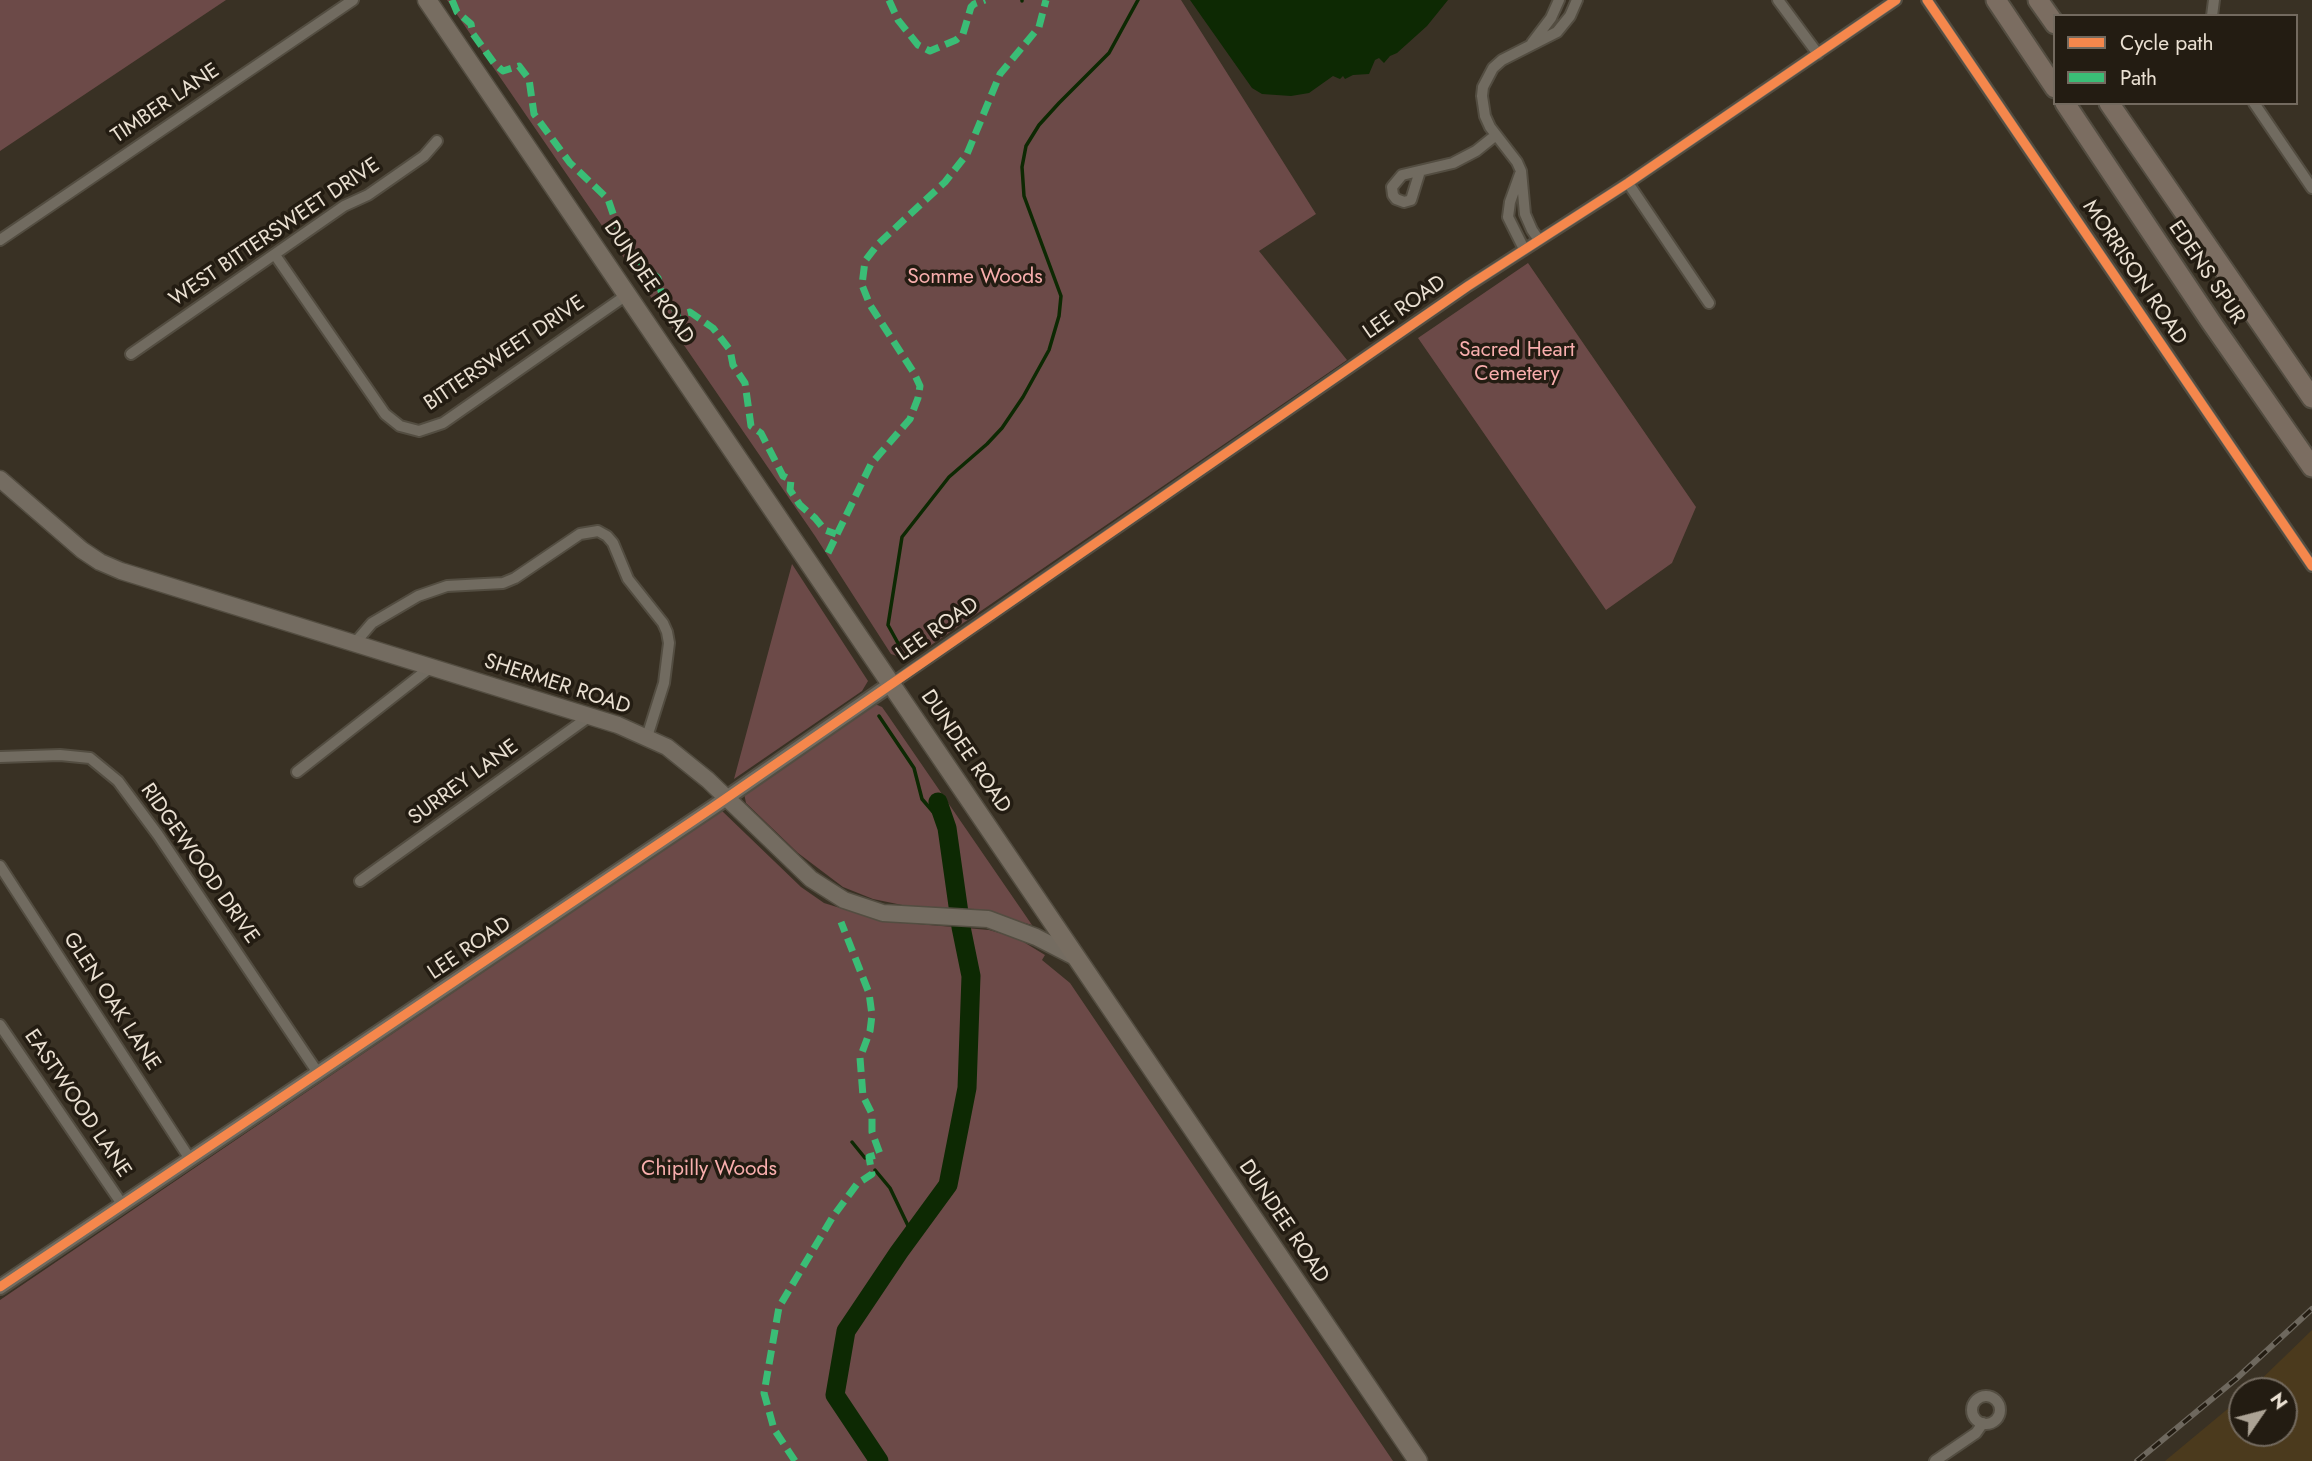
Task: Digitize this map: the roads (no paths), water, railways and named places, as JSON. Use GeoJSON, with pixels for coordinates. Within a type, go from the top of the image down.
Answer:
{"type":"FeatureCollection","features":[{"type":"Feature","properties":{"kind":"highway"},"geometry":{"type":"LineString","coordinates":[[1996,0],[2053,85]]}},
{"type":"Feature","properties":{"kind":"highway"},"geometry":{"type":"LineString","coordinates":[[2038,0],[2053,21]]}},
{"type":"Feature","properties":{"kind":"highway","name":"EDENS SPUR"},"geometry":{"type":"LineString","coordinates":[[2066,105],[2211,322],[2312,467]]}},
{"type":"Feature","properties":{"kind":"highway","name":"EDENS SPUR"},"geometry":{"type":"LineString","coordinates":[[2110,105],[2312,398]]}},
{"type":"Feature","properties":{"kind":"main road","name":"DUNDEE ROAD"},"geometry":{"type":"LineString","coordinates":[[427,0],[1418,1461]]}},
{"type":"Feature","properties":{"kind":"main road","name":"SHERMER ROAD"},"geometry":{"type":"LineString","coordinates":[[0,479],[82,550],[121,571],[618,724],[647,737],[690,763],[811,879],[844,900],[883,913],[988,919],[1036,937],[1077,958]]}},
{"type":"Feature","properties":{"kind":"street","name":"TIMBER LANE"},"geometry":{"type":"LineString","coordinates":[[0,240],[353,0]]}},
{"type":"Feature","properties":{"kind":"street"},"geometry":{"type":"LineString","coordinates":[[1532,43],[1551,18],[1559,0]]}},
{"type":"Feature","properties":{"kind":"street"},"geometry":{"type":"LineString","coordinates":[[1539,240],[1525,214],[1521,171],[1512,154],[1490,127],[1482,96],[1486,79],[1502,60],[1557,32],[1570,16],[1577,0]]}},
{"type":"Feature","properties":{"kind":"street"},"geometry":{"type":"LineString","coordinates":[[1778,0],[1818,54]]}},
{"type":"Feature","properties":{"kind":"street","name":"LEE ROAD"},"geometry":{"type":"LineString","coordinates":[[0,1286],[727,797],[1524,249],[1628,183],[1896,0]]}},
{"type":"Feature","properties":{"kind":"street","name":"MORRISON ROAD"},"geometry":{"type":"LineString","coordinates":[[1927,0],[2312,566]]}},
{"type":"Feature","properties":{"kind":"street"},"geometry":{"type":"LineString","coordinates":[[2255,105],[2312,188]]}},
{"type":"Feature","properties":{"kind":"street"},"geometry":{"type":"LineString","coordinates":[[1420,171],[1441,167],[1464,158],[1496,135]]}},
{"type":"Feature","properties":{"kind":"street","name":"WEST BITTERSWEET DRIVE"},"geometry":{"type":"LineString","coordinates":[[131,354],[344,206],[369,195],[424,156],[438,141]]}},
{"type":"Feature","properties":{"kind":"street"},"geometry":{"type":"LineString","coordinates":[[1521,171],[1508,210],[1511,226],[1524,249]]}},
{"type":"Feature","properties":{"kind":"street"},"geometry":{"type":"LineString","coordinates":[[1628,183],[1709,303]]}},
{"type":"Feature","properties":{"kind":"street","name":"BITTERSWEET DRIVE"},"geometry":{"type":"LineString","coordinates":[[275,256],[385,414],[400,426],[419,431],[443,423],[628,294]]}},
{"type":"Feature","properties":{"kind":"street"},"geometry":{"type":"LineString","coordinates":[[354,644],[372,623],[418,596],[447,586],[503,583],[515,578],[580,534],[598,531],[613,543],[628,579],[663,623],[667,632],[669,643],[664,683],[647,737]]}},
{"type":"Feature","properties":{"kind":"street"},"geometry":{"type":"LineString","coordinates":[[297,772],[431,667]]}},
{"type":"Feature","properties":{"kind":"street","name":"SURREY LANE"},"geometry":{"type":"LineString","coordinates":[[360,881],[590,716]]}},
{"type":"Feature","properties":{"kind":"street","name":"RIDGEWOOD DRIVE"},"geometry":{"type":"LineString","coordinates":[[0,757],[60,755],[90,758],[118,781],[158,835],[318,1073]]}},
{"type":"Feature","properties":{"kind":"street","name":"GLEN OAK LANE"},"geometry":{"type":"LineString","coordinates":[[0,866],[190,1159]]}},
{"type":"Feature","properties":{"kind":"street","name":"EASTWOOD LANE"},"geometry":{"type":"LineString","coordinates":[[0,1025],[122,1205]]}},
{"type":"Feature","properties":{"kind":"street"},"geometry":{"type":"LineString","coordinates":[[1935,1461],[1976,1433],[1983,1423]]}},
{"type":"Feature","properties":{"kind":"waterway"},"geometry":{"type":"LineString","coordinates":[[899,645],[888,625],[902,537],[949,477],[1002,428],[1049,350],[1059,316],[1061,296],[1024,196],[1022,167],[1026,146],[1039,125],[1109,53],[1138,0]]}},
{"type":"Feature","properties":{"kind":"waterway"},"geometry":{"type":"LineString","coordinates":[[879,716],[914,768],[922,799],[947,828]]}},
{"type":"Feature","properties":{"kind":"waterway"},"geometry":{"type":"LineString","coordinates":[[879,1461],[835,1395],[846,1331],[948,1185],[967,1088],[971,976],[947,828],[938,802]]}},
{"type":"Feature","properties":{"kind":"waterway"},"geometry":{"type":"LineString","coordinates":[[852,1142],[865,1158]]}},
{"type":"Feature","properties":{"kind":"waterway"},"geometry":{"type":"LineString","coordinates":[[875,1170],[890,1188],[912,1234]]}},
{"type":"Feature","properties":{"kind":"railway"},"geometry":{"type":"LineString","coordinates":[[2137,1461],[2236,1379],[2312,1309]]}},
{"type":"Feature","properties":{"kind":"park label","name":"Somme Woods"},"geometry":{"type":"Point","coordinates":[975,278]}},
{"type":"Feature","properties":{"kind":"park label","name":"Sacred Heart Cemetery"},"geometry":{"type":"Point","coordinates":[1517,363]}},
{"type":"Feature","properties":{"kind":"park label","name":"Chipilly Woods"},"geometry":{"type":"Point","coordinates":[709,1170]}}]}
